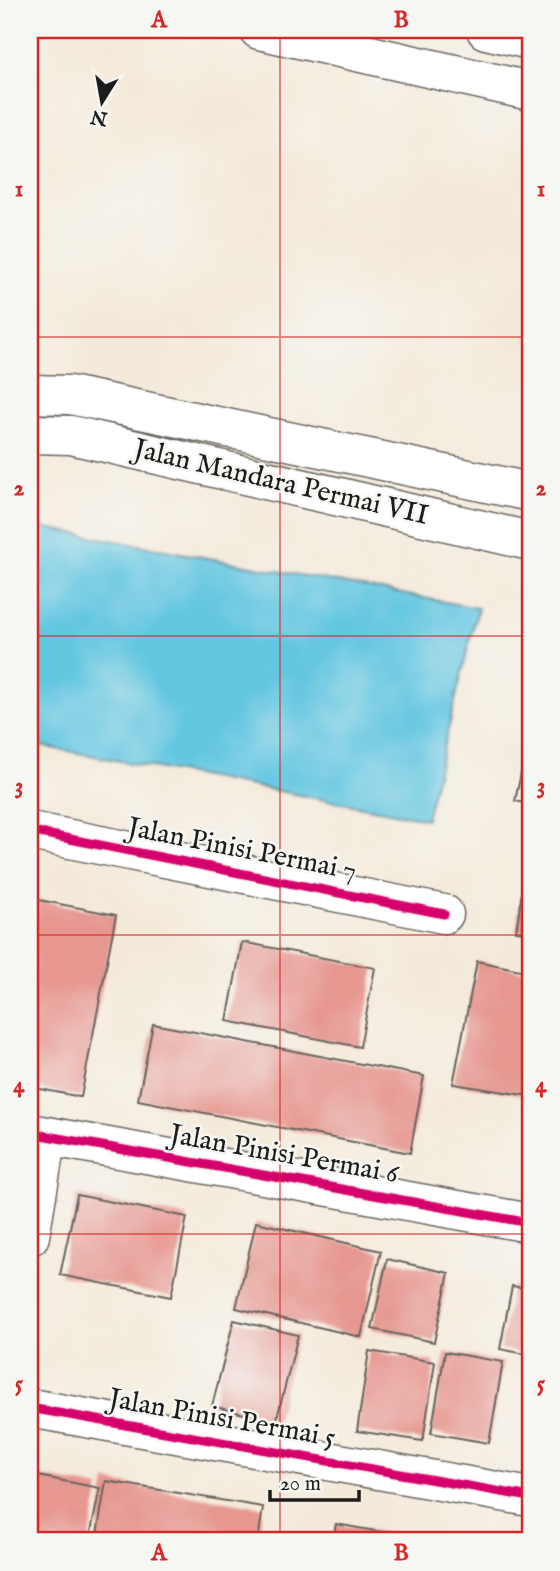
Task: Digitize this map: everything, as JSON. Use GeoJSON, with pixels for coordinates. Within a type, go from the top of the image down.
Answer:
{"type":"FeatureCollection","features":[{"type":"Feature","properties":{"kind":"main road"},"geometry":{"type":"LineString","coordinates":[[260,30],[530,91]]}},
{"type":"Feature","properties":{"kind":"main road"},"geometry":{"type":"LineString","coordinates":[[486,30],[530,40]]}},
{"type":"Feature","properties":{"kind":"main road","name":"Jalan Mandara Permai VII"},"geometry":{"type":"LineString","coordinates":[[30,394],[70,395],[530,492]]}},
{"type":"Feature","properties":{"kind":"main road","name":"Jalan Mandara Permai VII"},"geometry":{"type":"LineString","coordinates":[[30,434],[72,435],[530,541]]}},
{"type":"Feature","properties":{"kind":"main road","name":"Jalan Pinisi Permai 7"},"geometry":{"type":"LineString","coordinates":[[30,831],[444,914]]}},
{"type":"Feature","properties":{"kind":"main road"},"geometry":{"type":"LineString","coordinates":[[30,1236],[38,1134]]}},
{"type":"Feature","properties":{"kind":"main road","name":"Jalan Pinisi Permai 6"},"geometry":{"type":"LineString","coordinates":[[38,1134],[530,1223]]}},
{"type":"Feature","properties":{"kind":"main road","name":"Jalan Pinisi Permai 5"},"geometry":{"type":"LineString","coordinates":[[30,1408],[530,1497]]}},
{"type":"Feature","properties":{"kind":"water"},"geometry":{"type":"Polygon","coordinates":[[[30,525],[478,608],[426,819],[30,744],[30,525]]]}},
{"type":"Feature","properties":{"kind":"building"},"geometry":{"type":"Polygon","coordinates":[[[530,737],[530,804],[515,801],[530,737]]]}},
{"type":"Feature","properties":{"kind":"building"},"geometry":{"type":"Polygon","coordinates":[[[522,892],[530,893],[530,933],[516,931],[522,892]]]}},
{"type":"Feature","properties":{"kind":"building"},"geometry":{"type":"Polygon","coordinates":[[[39,900],[116,915],[81,1097],[30,1087],[30,948],[39,900]]]}},
{"type":"Feature","properties":{"kind":"building"},"geometry":{"type":"Polygon","coordinates":[[[242,942],[375,968],[360,1047],[227,1021],[242,942]]]}},
{"type":"Feature","properties":{"kind":"building"},"geometry":{"type":"Polygon","coordinates":[[[477,961],[530,972],[530,1096],[453,1084],[477,961]]]}},
{"type":"Feature","properties":{"kind":"building"},"geometry":{"type":"Polygon","coordinates":[[[153,1024],[424,1076],[410,1153],[138,1100],[153,1024]]]}},
{"type":"Feature","properties":{"kind":"building"},"geometry":{"type":"Polygon","coordinates":[[[77,1195],[187,1217],[171,1297],[60,1275],[77,1195]]]}},
{"type":"Feature","properties":{"kind":"building"},"geometry":{"type":"Polygon","coordinates":[[[256,1222],[381,1251],[361,1337],[236,1308],[256,1222]]]}},
{"type":"Feature","properties":{"kind":"building"},"geometry":{"type":"Polygon","coordinates":[[[387,1259],[449,1273],[434,1342],[372,1329],[387,1259]]]}},
{"type":"Feature","properties":{"kind":"building"},"geometry":{"type":"Polygon","coordinates":[[[512,1286],[530,1289],[530,1355],[500,1349],[512,1286]]]}},
{"type":"Feature","properties":{"kind":"building"},"geometry":{"type":"Polygon","coordinates":[[[234,1320],[298,1335],[276,1422],[212,1406],[234,1320]]]}},
{"type":"Feature","properties":{"kind":"building"},"geometry":{"type":"Polygon","coordinates":[[[369,1351],[435,1362],[423,1441],[357,1431],[369,1351]]]}},
{"type":"Feature","properties":{"kind":"building"},"geometry":{"type":"Polygon","coordinates":[[[445,1352],[503,1362],[489,1443],[431,1433],[445,1352]]]}},
{"type":"Feature","properties":{"kind":"building"},"geometry":{"type":"Polygon","coordinates":[[[38,1476],[100,1488],[89,1541],[30,1541],[30,1521],[38,1476]]]}},
{"type":"Feature","properties":{"kind":"building"},"geometry":{"type":"Polygon","coordinates":[[[106,1481],[263,1507],[258,1541],[96,1541],[106,1481]]]}},
{"type":"Feature","properties":{"kind":"building"},"geometry":{"type":"Polygon","coordinates":[[[336,1524],[426,1540],[426,1541],[333,1541],[336,1524]]]}},
{"type":"Feature","properties":{"kind":"cycle path"},"geometry":{"type":"LineString","coordinates":[[30,831],[444,914]]}},
{"type":"Feature","properties":{"kind":"cycle path"},"geometry":{"type":"LineString","coordinates":[[30,1133],[530,1223]]}},
{"type":"Feature","properties":{"kind":"cycle path"},"geometry":{"type":"LineString","coordinates":[[30,1408],[530,1497]]}}]}
